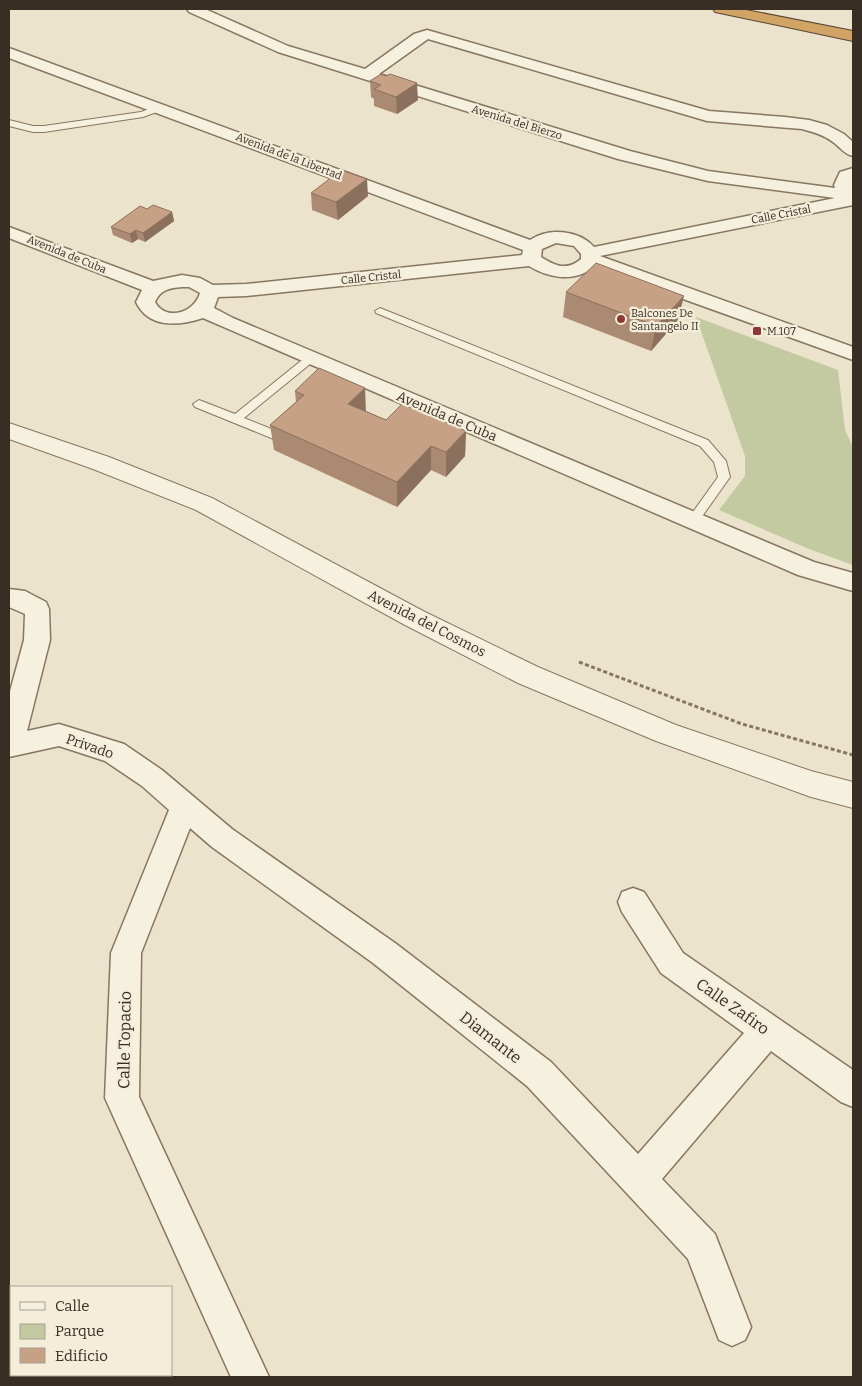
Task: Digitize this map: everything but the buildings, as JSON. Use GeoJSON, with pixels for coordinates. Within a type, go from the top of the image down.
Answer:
{"type":"FeatureCollection","features":[{"type":"Feature","properties":{"kind":"highway"},"geometry":{"type":"LineString","coordinates":[[720,9],[853,36]]}},
{"type":"Feature","properties":{"kind":"highway"},"geometry":{"type":"LineString","coordinates":[[769,9],[853,25]]}},
{"type":"Feature","properties":{"kind":"street","name":"Avenida del Bierzo"},"geometry":{"type":"LineString","coordinates":[[194,9],[283,49],[624,155],[708,176],[853,197]]}},
{"type":"Feature","properties":{"kind":"street"},"geometry":{"type":"LineString","coordinates":[[367,75],[418,37],[427,34],[707,116],[721,119],[811,124],[829,131],[845,142],[853,152]]}},
{"type":"Feature","properties":{"kind":"street","name":"Avenida de la Libertad"},"geometry":{"type":"LineString","coordinates":[[9,53],[159,108],[532,253],[550,270],[561,272],[583,267],[590,256]]}},
{"type":"Feature","properties":{"kind":"street"},"geometry":{"type":"LineString","coordinates":[[853,173],[843,179],[845,190],[853,197]]}},
{"type":"Feature","properties":{"kind":"street","name":"Calle Cristal"},"geometry":{"type":"LineString","coordinates":[[206,301],[246,290],[532,253],[542,240],[562,237],[580,242],[590,256],[853,197]]}},
{"type":"Feature","properties":{"kind":"street","name":"Avenida de Cuba"},"geometry":{"type":"LineString","coordinates":[[9,232],[154,288]]}},
{"type":"Feature","properties":{"kind":"street"},"geometry":{"type":"LineString","coordinates":[[590,256],[853,354]]}},
{"type":"Feature","properties":{"kind":"street"},"geometry":{"type":"LineString","coordinates":[[182,280],[193,282],[206,301],[184,318],[162,318],[150,312],[145,306],[148,294],[154,288],[182,280]]}},
{"type":"Feature","properties":{"kind":"street","name":"Avenida de Cuba"},"geometry":{"type":"LineString","coordinates":[[206,301],[311,358],[807,570],[853,582]]}},
{"type":"Feature","properties":{"kind":"street","name":"Avenida del Cosmos"},"geometry":{"type":"LineString","coordinates":[[9,431],[101,463],[204,504],[414,618],[528,675],[666,733],[812,784],[853,795]]}},
{"type":"Feature","properties":{"kind":"street"},"geometry":{"type":"LineString","coordinates":[[9,598],[16,598],[37,609],[37,640],[9,745]]}},
{"type":"Feature","properties":{"kind":"street","name":"Privado"},"geometry":{"type":"LineString","coordinates":[[9,745],[59,735],[114,752],[152,778],[184,806]]}},
{"type":"Feature","properties":{"kind":"street","name":"Diamante"},"geometry":{"type":"LineString","coordinates":[[184,806],[230,843],[384,953],[539,1074],[702,1247],[732,1327]]}},
{"type":"Feature","properties":{"kind":"street","name":"Calle Topacio"},"geometry":{"type":"LineString","coordinates":[[184,806],[126,953],[122,1098],[250,1377]]}},
{"type":"Feature","properties":{"kind":"street","name":"Calle Zafiro"},"geometry":{"type":"LineString","coordinates":[[633,902],[672,963],[853,1090]]}},
{"type":"Feature","properties":{"kind":"street"},"geometry":{"type":"LineString","coordinates":[[639,1180],[768,1030]]}},
{"type":"Feature","properties":{"kind":"lane"},"geometry":{"type":"LineString","coordinates":[[9,124],[44,129],[144,114],[159,108]]}},
{"type":"Feature","properties":{"kind":"lane"},"geometry":{"type":"LineString","coordinates":[[380,311],[704,443],[720,461],[724,477],[692,522]]}},
{"type":"Feature","properties":{"kind":"lane"},"geometry":{"type":"LineString","coordinates":[[236,419],[311,358]]}},
{"type":"Feature","properties":{"kind":"lane"},"geometry":{"type":"LineString","coordinates":[[199,404],[285,439]]}},
{"type":"Feature","properties":{"kind":"path"},"geometry":{"type":"LineString","coordinates":[[571,659],[742,724],[853,755]]}},
{"type":"Feature","properties":{"kind":"green space"},"geometry":{"type":"Polygon","coordinates":[[[696,317],[838,370],[845,430],[853,447],[853,565],[809,549],[719,510],[745,476],[745,456],[696,317]]]}},
{"type":"Feature","properties":{"kind":"place","name":"Balcones De Santangelo II"},"geometry":{"type":"Point","coordinates":[621,319]}},
{"type":"Feature","properties":{"kind":"place","name":"M.107"},"geometry":{"type":"Point","coordinates":[757,331]}}]}
